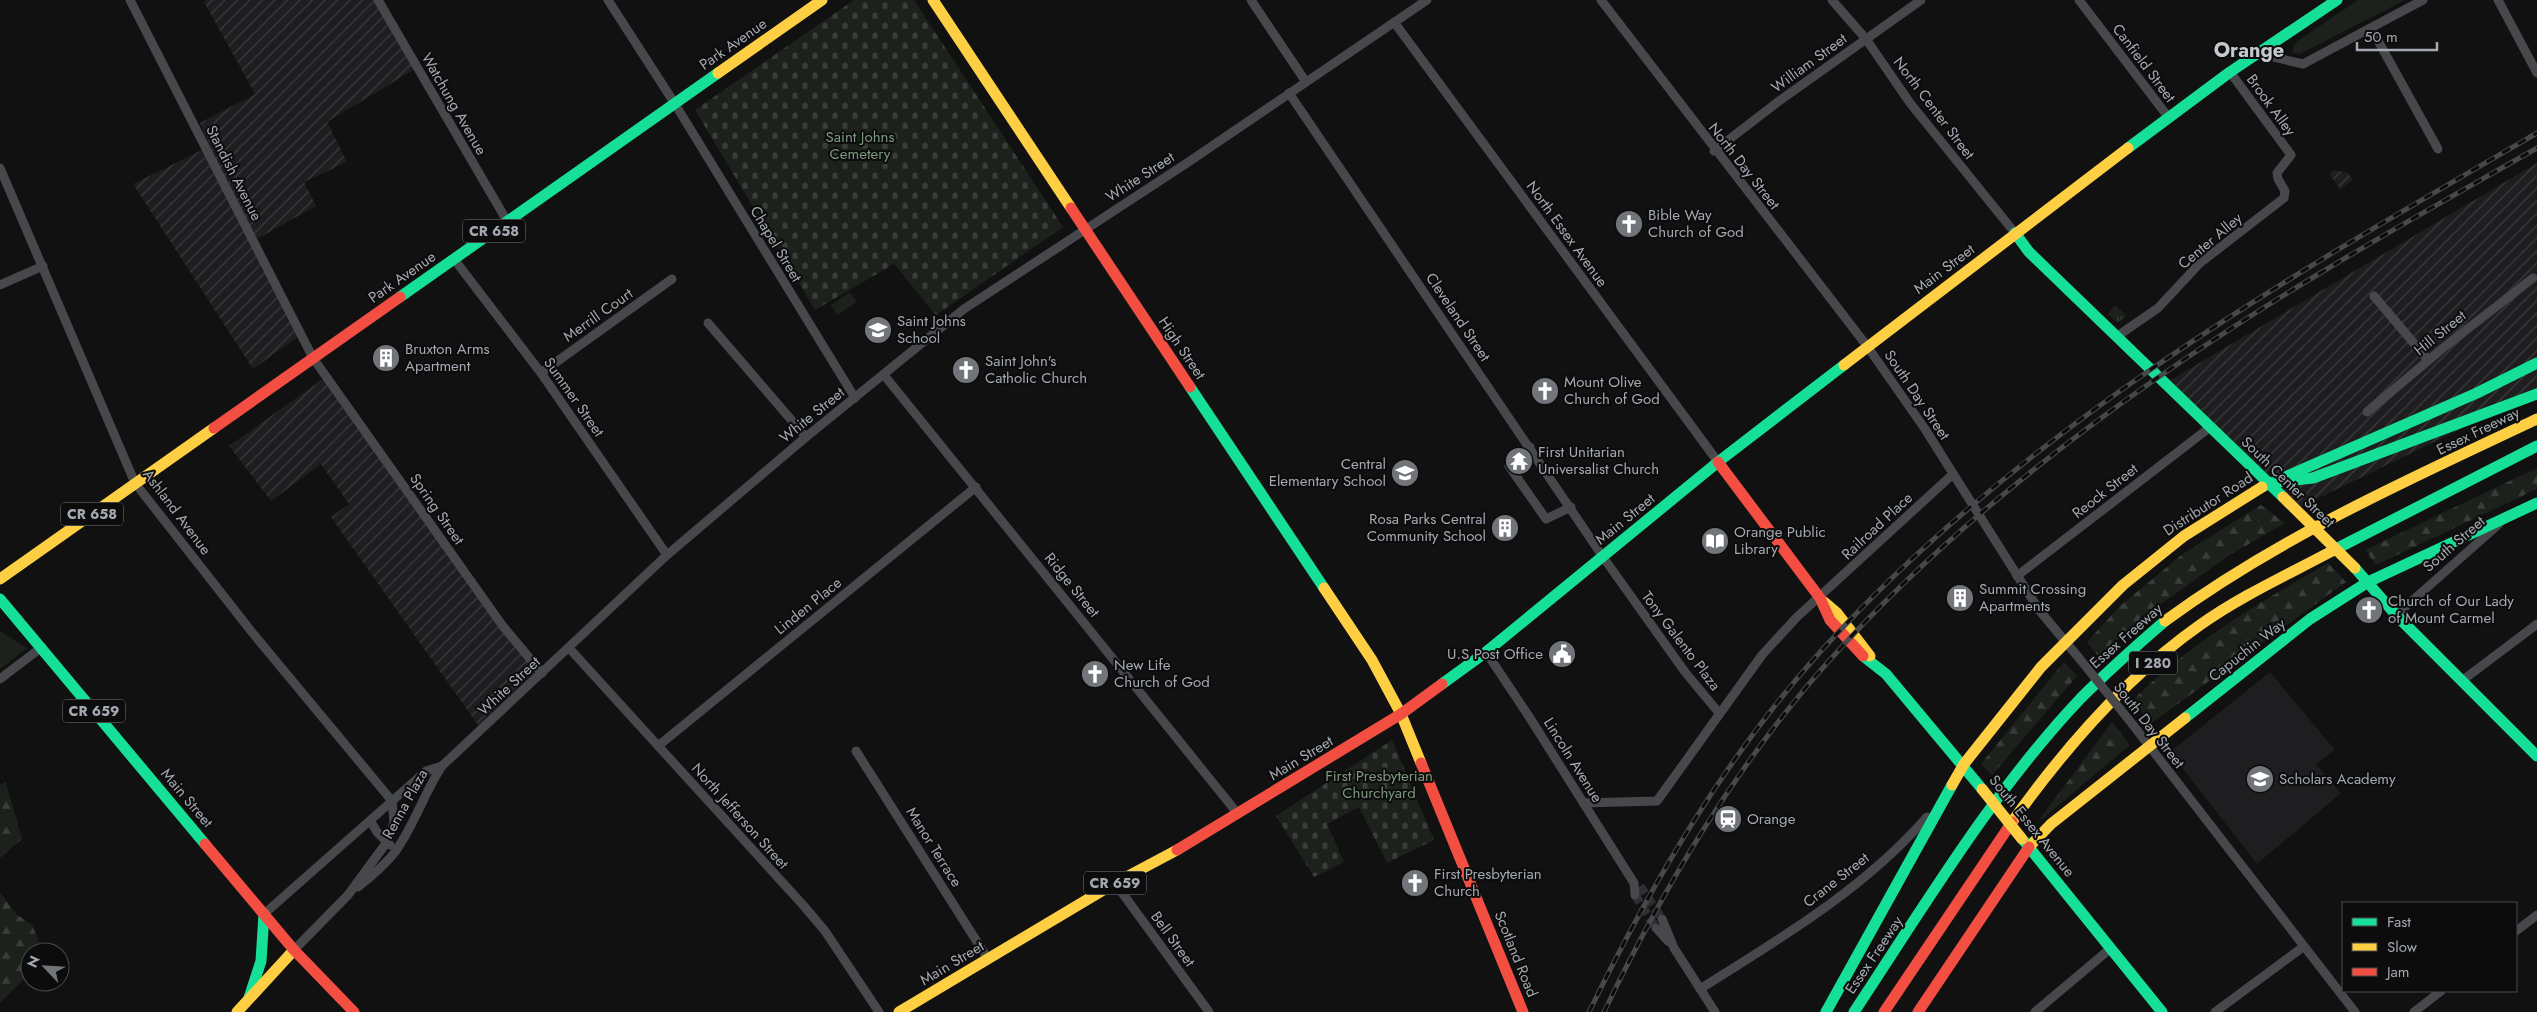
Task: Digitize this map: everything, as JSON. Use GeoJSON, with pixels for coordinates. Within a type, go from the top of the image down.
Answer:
{"type":"FeatureCollection","features":[{"type":"Feature","properties":{"kind":"main road","name":"Park Avenue"},"geometry":{"type":"LineString","coordinates":[[0,579],[822,0]]}},
{"type":"Feature","properties":{"kind":"main road","name":"High Street"},"geometry":{"type":"LineString","coordinates":[[933,0],[1372,660],[1401,714]]}},
{"type":"Feature","properties":{"kind":"main road","name":"Main Street"},"geometry":{"type":"LineString","coordinates":[[899,1012],[1115,883],[1183,847],[1401,714],[1486,652],[1718,462],[2015,233],[2256,53],[2337,0]]}},
{"type":"Feature","properties":{"kind":"main road","name":"South Center Street"},"geometry":{"type":"LineString","coordinates":[[2015,233],[2029,252],[2209,428],[2283,496],[2368,582],[2396,615],[2537,756]]}},
{"type":"Feature","properties":{"kind":"main road","name":"Distributor Road"},"geometry":{"type":"LineString","coordinates":[[1964,764],[2041,667],[2066,644],[2122,585],[2184,536],[2268,483],[2477,393],[2537,363]]}},
{"type":"Feature","properties":{"kind":"main road"},"geometry":{"type":"LineString","coordinates":[[2268,483],[2313,478],[2537,394]]}},
{"type":"Feature","properties":{"kind":"main road","name":"Essex Freeway"},"geometry":{"type":"LineString","coordinates":[[1854,1012],[2003,792],[2078,700],[2120,658],[2178,611],[2222,579],[2255,560],[2334,517],[2537,419]]}},
{"type":"Feature","properties":{"kind":"main road","name":"I 280"},"geometry":{"type":"LineString","coordinates":[[1884,1012],[2020,810],[2057,762],[2130,683],[2172,647],[2236,602],[2386,522],[2537,446]]}},
{"type":"Feature","properties":{"kind":"main road","name":"South Essex Avenue"},"geometry":{"type":"LineString","coordinates":[[1718,462],[1820,598],[1830,620],[1855,649],[1875,663],[1964,764],[1982,789],[2162,1012]]}},
{"type":"Feature","properties":{"kind":"main road","name":"South Street"},"geometry":{"type":"LineString","coordinates":[[2509,516],[2537,503]]}},
{"type":"Feature","properties":{"kind":"main road","name":"Capuchin Way"},"geometry":{"type":"LineString","coordinates":[[1918,1012],[2026,843],[2310,619],[2368,582],[2509,516]]}},
{"type":"Feature","properties":{"kind":"main road","name":"Main Street"},"geometry":{"type":"LineString","coordinates":[[0,599],[294,950],[354,1012]]}},
{"type":"Feature","properties":{"kind":"main road","name":"Scotland Road"},"geometry":{"type":"LineString","coordinates":[[1401,714],[1523,1012]]}},
{"type":"Feature","properties":{"kind":"main road","name":"Crane Street"},"geometry":{"type":"LineString","coordinates":[[1952,786],[1964,764]]}},
{"type":"Feature","properties":{"kind":"main road"},"geometry":{"type":"LineString","coordinates":[[1826,1012],[1952,786]]}},
{"type":"Feature","properties":{"kind":"main road"},"geometry":{"type":"LineString","coordinates":[[249,998],[261,962],[264,914]]}},
{"type":"Feature","properties":{"kind":"main road"},"geometry":{"type":"LineString","coordinates":[[237,1012],[294,950]]}},
{"type":"Feature","properties":{"kind":"street","name":"Standish Avenue"},"geometry":{"type":"LineString","coordinates":[[130,0],[313,358]]}},
{"type":"Feature","properties":{"kind":"street","name":"Watchung Avenue"},"geometry":{"type":"LineString","coordinates":[[378,0],[507,221]]}},
{"type":"Feature","properties":{"kind":"street","name":"Chapel Street"},"geometry":{"type":"LineString","coordinates":[[608,0],[675,104],[855,398]]}},
{"type":"Feature","properties":{"kind":"street"},"geometry":{"type":"LineString","coordinates":[[1251,0],[1306,82]]}},
{"type":"Feature","properties":{"kind":"street","name":"White Street"},"geometry":{"type":"LineString","coordinates":[[264,914],[371,822],[426,771],[442,766],[667,555],[806,437],[964,309],[1289,94],[1427,0]]}},
{"type":"Feature","properties":{"kind":"street","name":"North Day Street"},"geometry":{"type":"LineString","coordinates":[[1601,0],[1714,151],[1867,346]]}},
{"type":"Feature","properties":{"kind":"street","name":"North Center Street"},"geometry":{"type":"LineString","coordinates":[[1832,0],[1866,39],[1910,103],[2015,233]]}},
{"type":"Feature","properties":{"kind":"street","name":"William Street"},"geometry":{"type":"LineString","coordinates":[[1714,151],[1921,0]]}},
{"type":"Feature","properties":{"kind":"street","name":"Canfield Street"},"geometry":{"type":"LineString","coordinates":[[2079,0],[2169,118]]}},
{"type":"Feature","properties":{"kind":"street"},"geometry":{"type":"LineString","coordinates":[[2256,53],[2303,64],[2423,0]]}},
{"type":"Feature","properties":{"kind":"street"},"geometry":{"type":"LineString","coordinates":[[2498,0],[2537,73]]}},
{"type":"Feature","properties":{"kind":"street","name":"North Essex Avenue"},"geometry":{"type":"LineString","coordinates":[[1394,22],[1718,462]]}},
{"type":"Feature","properties":{"kind":"street"},"geometry":{"type":"LineString","coordinates":[[2371,28],[2438,148]]}},
{"type":"Feature","properties":{"kind":"street","name":"Brook Alley"},"geometry":{"type":"LineString","coordinates":[[2230,72],[2291,155]]}},
{"type":"Feature","properties":{"kind":"street","name":"Cleveland Street"},"geometry":{"type":"LineString","coordinates":[[1289,94],[1603,556]]}},
{"type":"Feature","properties":{"kind":"street","name":"Center Alley"},"geometry":{"type":"LineString","coordinates":[[2116,337],[2158,308],[2200,264],[2284,198],[2285,191],[2278,179],[2277,173],[2291,155]]}},
{"type":"Feature","properties":{"kind":"street","name":"Ashland Avenue"},"geometry":{"type":"LineString","coordinates":[[0,168],[135,483],[251,631],[392,801]]}},
{"type":"Feature","properties":{"kind":"street","name":"Summer Street"},"geometry":{"type":"LineString","coordinates":[[454,259],[540,373],[667,555]]}},
{"type":"Feature","properties":{"kind":"street"},"geometry":{"type":"LineString","coordinates":[[0,285],[43,266]]}},
{"type":"Feature","properties":{"kind":"street","name":"Hill Street"},"geometry":{"type":"LineString","coordinates":[[2367,412],[2428,360],[2533,278]]}},
{"type":"Feature","properties":{"kind":"street","name":"Merrill Court"},"geometry":{"type":"LineString","coordinates":[[540,373],[672,279]]}},
{"type":"Feature","properties":{"kind":"street"},"geometry":{"type":"LineString","coordinates":[[2374,296],[2428,360]]}},
{"type":"Feature","properties":{"kind":"street"},"geometry":{"type":"LineString","coordinates":[[708,323],[806,437]]}},
{"type":"Feature","properties":{"kind":"street","name":"South Day Street"},"geometry":{"type":"LineString","coordinates":[[1867,346],[1953,474],[2039,610],[2149,746],[2355,1012]]}},
{"type":"Feature","properties":{"kind":"street","name":"Spring Street"},"geometry":{"type":"LineString","coordinates":[[313,358],[502,625],[542,673]]}},
{"type":"Feature","properties":{"kind":"street","name":"Ridge Street"},"geometry":{"type":"LineString","coordinates":[[884,375],[1238,814]]}},
{"type":"Feature","properties":{"kind":"street","name":"Reock Street"},"geometry":{"type":"LineString","coordinates":[[2018,576],[2209,428]]}},
{"type":"Feature","properties":{"kind":"street"},"geometry":{"type":"LineString","coordinates":[[1530,447],[1509,466],[1546,520],[1571,507]]}},
{"type":"Feature","properties":{"kind":"street","name":"Railroad Place"},"geometry":{"type":"LineString","coordinates":[[1820,598],[1880,540],[1953,474]]}},
{"type":"Feature","properties":{"kind":"street","name":"Linden Place"},"geometry":{"type":"LineString","coordinates":[[658,746],[976,488]]}},
{"type":"Feature","properties":{"kind":"street","name":"South Street"},"geometry":{"type":"LineString","coordinates":[[2396,615],[2509,516]]}},
{"type":"Feature","properties":{"kind":"street","name":"Tony Galento Plaza"},"geometry":{"type":"LineString","coordinates":[[1603,556],[1685,672],[1719,713],[1762,655],[1797,617],[1820,598]]}},
{"type":"Feature","properties":{"kind":"street"},"geometry":{"type":"LineString","coordinates":[[2463,680],[2537,624]]}},
{"type":"Feature","properties":{"kind":"street"},"geometry":{"type":"LineString","coordinates":[[0,679],[42,647]]}},
{"type":"Feature","properties":{"kind":"street","name":"North Jefferson Street"},"geometry":{"type":"LineString","coordinates":[[569,648],[825,931],[879,1012]]}},
{"type":"Feature","properties":{"kind":"street","name":"Lincoln Avenue"},"geometry":{"type":"LineString","coordinates":[[1486,652],[1637,885],[1635,895]]}},
{"type":"Feature","properties":{"kind":"street"},"geometry":{"type":"LineString","coordinates":[[1583,803],[1657,801],[1719,713]]}},
{"type":"Feature","properties":{"kind":"street","name":"Manor Terrace"},"geometry":{"type":"LineString","coordinates":[[856,751],[988,959]]}},
{"type":"Feature","properties":{"kind":"street","name":"Renna Plaza"},"geometry":{"type":"LineString","coordinates":[[294,950],[348,895],[377,872],[396,851],[428,788],[442,766]]}},
{"type":"Feature","properties":{"kind":"street","name":"Crane Street"},"geometry":{"type":"LineString","coordinates":[[1700,989],[1821,912],[1854,887],[1910,836],[1952,786]]}},
{"type":"Feature","properties":{"kind":"street","name":"Renna Plaza"},"geometry":{"type":"LineString","coordinates":[[348,895],[387,842],[394,822],[392,801]]}},
{"type":"Feature","properties":{"kind":"street"},"geometry":{"type":"LineString","coordinates":[[371,822],[377,832],[396,851]]}},
{"type":"Feature","properties":{"kind":"street","name":"Bell Street"},"geometry":{"type":"LineString","coordinates":[[1115,883],[1209,1012]]}},
{"type":"Feature","properties":{"kind":"street"},"geometry":{"type":"LineString","coordinates":[[2517,930],[2537,915]]}},
{"type":"Feature","properties":{"kind":"street"},"geometry":{"type":"LineString","coordinates":[[1662,920],[1674,948],[1715,1012]]}},
{"type":"Feature","properties":{"kind":"street"},"geometry":{"type":"LineString","coordinates":[[1656,928],[1674,948]]}},
{"type":"Feature","properties":{"kind":"street"},"geometry":{"type":"LineString","coordinates":[[2215,1012],[2303,947]]}},
{"type":"Feature","properties":{"kind":"street"},"geometry":{"type":"LineString","coordinates":[[2035,1012],[2111,948]]}},
{"type":"Feature","properties":{"kind":"street"},"geometry":{"type":"LineString","coordinates":[[2414,1012],[2440,992]]}},
{"type":"Feature","properties":{"kind":"shaded area"},"geometry":{"type":"Polygon","coordinates":[[[207,0],[383,0],[420,66],[327,122],[347,162],[304,182],[316,206],[253,241],[302,334],[253,369],[133,184],[210,146],[200,123],[255,94],[204,2],[207,0]]]}},
{"type":"Feature","properties":{"kind":"shaded area"},"geometry":{"type":"Polygon","coordinates":[[[2537,163],[2537,392],[2296,509],[2164,384],[2537,163]]]}},
{"type":"Feature","properties":{"kind":"shaded area"},"geometry":{"type":"Polygon","coordinates":[[[2333,170],[2348,173],[2353,180],[2340,189],[2329,174],[2333,170]]]}},
{"type":"Feature","properties":{"kind":"shaded area"},"geometry":{"type":"Polygon","coordinates":[[[327,376],[540,671],[480,728],[331,517],[349,504],[321,464],[271,501],[229,446],[327,376]]]}},
{"type":"Feature","properties":{"kind":"shaded area","name":"Scholars Academy"},"geometry":{"type":"Polygon","coordinates":[[[2270,672],[2335,750],[2316,764],[2341,793],[2257,864],[2170,752],[2270,672]]]}},
{"type":"Feature","properties":{"kind":"green space","name":"Saint Johns Cemetery"},"geometry":{"type":"Polygon","coordinates":[[[854,0],[914,0],[1063,227],[936,315],[894,264],[815,310],[695,110],[854,0]]]}},
{"type":"Feature","properties":{"kind":"green space"},"geometry":{"type":"Polygon","coordinates":[[[2358,0],[2405,0],[2300,54],[2293,53],[2293,47],[2296,42],[2358,0]]]}},
{"type":"Feature","properties":{"kind":"green space"},"geometry":{"type":"Polygon","coordinates":[[[850,292],[857,302],[837,315],[831,305],[850,292]]]}},
{"type":"Feature","properties":{"kind":"green space"},"geometry":{"type":"Polygon","coordinates":[[[2115,305],[2127,316],[2117,323],[2108,314],[2115,305]]]}},
{"type":"Feature","properties":{"kind":"green space"},"geometry":{"type":"Polygon","coordinates":[[[2537,468],[2537,489],[2376,565],[2365,550],[2537,468]]]}},
{"type":"Feature","properties":{"kind":"green space"},"geometry":{"type":"Polygon","coordinates":[[[2261,505],[2285,523],[2228,556],[2157,607],[2098,656],[2087,642],[2121,605],[2184,553],[2261,505]]]}},
{"type":"Feature","properties":{"kind":"green space"},"geometry":{"type":"Polygon","coordinates":[[[2328,563],[2346,582],[2150,724],[2133,700],[2155,679],[2226,625],[2328,563]]]}},
{"type":"Feature","properties":{"kind":"green space"},"geometry":{"type":"Polygon","coordinates":[[[0,631],[27,648],[0,669],[0,631]]]}},
{"type":"Feature","properties":{"kind":"green space"},"geometry":{"type":"Polygon","coordinates":[[[2064,662],[2077,676],[1992,775],[1981,764],[2064,662]]]}},
{"type":"Feature","properties":{"kind":"green space"},"geometry":{"type":"Polygon","coordinates":[[[2112,722],[2130,745],[2036,824],[2112,722]]]}},
{"type":"Feature","properties":{"kind":"green space","name":"First Presbyterian Churchyard"},"geometry":{"type":"Polygon","coordinates":[[[1392,740],[1434,840],[1387,863],[1359,807],[1327,824],[1344,862],[1314,877],[1276,816],[1392,740]]]}},
{"type":"Feature","properties":{"kind":"green space"},"geometry":{"type":"Polygon","coordinates":[[[6,783],[22,839],[0,858],[0,785],[6,783]]]}},
{"type":"Feature","properties":{"kind":"green space"},"geometry":{"type":"Polygon","coordinates":[[[0,892],[16,914],[32,925],[40,942],[20,942],[20,983],[0,1003],[0,892]]]}},
{"type":"Feature","properties":{"kind":"tunnel"},"geometry":{"type":"LineString","coordinates":[[1640,886],[1662,919]]}},
{"type":"Feature","properties":{"kind":"tunnel"},"geometry":{"type":"LineString","coordinates":[[1635,895],[1656,928]]}},
{"type":"Feature","properties":{"kind":"railway"},"geometry":{"type":"LineString","coordinates":[[1589,1012],[1638,916],[1722,778],[1753,734],[1821,651],[1899,571],[1982,497],[2068,429],[2158,364],[2251,303],[2345,245],[2537,133]]}},
{"type":"Feature","properties":{"kind":"railway"},"geometry":{"type":"LineString","coordinates":[[1604,1012],[1651,919],[1677,874],[1732,785],[1762,743],[1828,662],[1882,605],[1939,551],[1998,498],[2060,449],[2124,401],[2190,356],[2349,256],[2537,148]]}},
{"type":"Feature","properties":{"kind":"traffic: fast"},"geometry":{"type":"LineString","coordinates":[[2128,148],[2230,72],[2337,0]]}},
{"type":"Feature","properties":{"kind":"traffic: fast"},"geometry":{"type":"LineString","coordinates":[[400,297],[718,73]]}},
{"type":"Feature","properties":{"kind":"traffic: fast"},"geometry":{"type":"LineString","coordinates":[[2015,233],[2029,252],[2283,497]]}},
{"type":"Feature","properties":{"kind":"traffic: fast"},"geometry":{"type":"LineString","coordinates":[[2262,487],[2477,393],[2537,363]]}},
{"type":"Feature","properties":{"kind":"traffic: fast"},"geometry":{"type":"LineString","coordinates":[[1442,684],[1486,652],[1718,462],[1844,365]]}},
{"type":"Feature","properties":{"kind":"traffic: fast"},"geometry":{"type":"LineString","coordinates":[[1190,387],[1324,588]]}},
{"type":"Feature","properties":{"kind":"traffic: fast"},"geometry":{"type":"LineString","coordinates":[[2268,483],[2313,478],[2537,394]]}},
{"type":"Feature","properties":{"kind":"traffic: fast"},"geometry":{"type":"LineString","coordinates":[[2332,551],[2537,446]]}},
{"type":"Feature","properties":{"kind":"traffic: fast"},"geometry":{"type":"LineString","coordinates":[[2185,718],[2310,619],[2368,582],[2537,503]]}},
{"type":"Feature","properties":{"kind":"traffic: fast"},"geometry":{"type":"LineString","coordinates":[[2355,568],[2396,615],[2537,756]]}},
{"type":"Feature","properties":{"kind":"traffic: fast"},"geometry":{"type":"LineString","coordinates":[[0,599],[205,844]]}},
{"type":"Feature","properties":{"kind":"traffic: fast"},"geometry":{"type":"LineString","coordinates":[[1854,1012],[1961,850],[2018,772],[2081,698],[2165,621]]}},
{"type":"Feature","properties":{"kind":"traffic: fast"},"geometry":{"type":"LineString","coordinates":[[1863,656],[1886,674],[1982,789]]}},
{"type":"Feature","properties":{"kind":"traffic: fast"},"geometry":{"type":"LineString","coordinates":[[1826,1012],[1952,785]]}},
{"type":"Feature","properties":{"kind":"traffic: fast"},"geometry":{"type":"LineString","coordinates":[[2024,841],[2162,1012]]}},
{"type":"Feature","properties":{"kind":"traffic: fast"},"geometry":{"type":"LineString","coordinates":[[249,998],[261,961],[264,914]]}},
{"type":"Feature","properties":{"kind":"traffic: slow"},"geometry":{"type":"LineString","coordinates":[[718,73],[822,0]]}},
{"type":"Feature","properties":{"kind":"traffic: slow"},"geometry":{"type":"LineString","coordinates":[[933,0],[1071,208]]}},
{"type":"Feature","properties":{"kind":"traffic: slow"},"geometry":{"type":"LineString","coordinates":[[1844,365],[2128,148]]}},
{"type":"Feature","properties":{"kind":"traffic: slow"},"geometry":{"type":"LineString","coordinates":[[2165,621],[2209,590],[2254,562],[2346,511],[2537,419]]}},
{"type":"Feature","properties":{"kind":"traffic: slow"},"geometry":{"type":"LineString","coordinates":[[0,579],[214,428]]}},
{"type":"Feature","properties":{"kind":"traffic: slow"},"geometry":{"type":"LineString","coordinates":[[1952,785],[1964,764],[2041,667],[2123,585],[2184,536],[2262,487]]}},
{"type":"Feature","properties":{"kind":"traffic: slow"},"geometry":{"type":"LineString","coordinates":[[2283,497],[2355,568]]}},
{"type":"Feature","properties":{"kind":"traffic: slow"},"geometry":{"type":"LineString","coordinates":[[2012,822],[2075,741],[2147,667],[2173,645],[2216,614],[2264,586],[2332,551]]}},
{"type":"Feature","properties":{"kind":"traffic: slow"},"geometry":{"type":"LineString","coordinates":[[1324,588],[1372,660],[1401,714],[1421,763]]}},
{"type":"Feature","properties":{"kind":"traffic: slow"},"geometry":{"type":"LineString","coordinates":[[1824,602],[1837,613],[1870,656]]}},
{"type":"Feature","properties":{"kind":"traffic: slow"},"geometry":{"type":"LineString","coordinates":[[2029,847],[2051,824],[2185,718]]}},
{"type":"Feature","properties":{"kind":"traffic: slow"},"geometry":{"type":"LineString","coordinates":[[1982,789],[2022,839]]}},
{"type":"Feature","properties":{"kind":"traffic: slow"},"geometry":{"type":"LineString","coordinates":[[899,1012],[1115,883],[1177,850]]}},
{"type":"Feature","properties":{"kind":"traffic: slow"},"geometry":{"type":"LineString","coordinates":[[237,1012],[294,950]]}},
{"type":"Feature","properties":{"kind":"traffic: jam"},"geometry":{"type":"LineString","coordinates":[[1071,208],[1190,387]]}},
{"type":"Feature","properties":{"kind":"traffic: jam"},"geometry":{"type":"LineString","coordinates":[[214,428],[400,297]]}},
{"type":"Feature","properties":{"kind":"traffic: jam"},"geometry":{"type":"LineString","coordinates":[[1718,462],[1820,598],[1830,620],[1863,656]]}},
{"type":"Feature","properties":{"kind":"traffic: jam"},"geometry":{"type":"LineString","coordinates":[[1177,850],[1401,714],[1442,684]]}},
{"type":"Feature","properties":{"kind":"traffic: jam"},"geometry":{"type":"LineString","coordinates":[[1421,763],[1523,1012]]}},
{"type":"Feature","properties":{"kind":"traffic: jam"},"geometry":{"type":"LineString","coordinates":[[1884,1012],[2012,822]]}},
{"type":"Feature","properties":{"kind":"traffic: jam"},"geometry":{"type":"LineString","coordinates":[[205,844],[294,950],[354,1012]]}},
{"type":"Feature","properties":{"kind":"traffic: jam"},"geometry":{"type":"LineString","coordinates":[[1918,1012],[2029,847]]}},
{"type":"Feature","properties":{"kind":"place","name":"Bible Way Church of God"},"geometry":{"type":"Point","coordinates":[1629,224]}},
{"type":"Feature","properties":{"kind":"place","name":"Saint Johns School"},"geometry":{"type":"Point","coordinates":[878,330]}},
{"type":"Feature","properties":{"kind":"place","name":"Bruxton Arms Apartment"},"geometry":{"type":"Point","coordinates":[386,358]}},
{"type":"Feature","properties":{"kind":"place","name":"Saint John's Catholic Church"},"geometry":{"type":"Point","coordinates":[966,370]}},
{"type":"Feature","properties":{"kind":"place","name":"Mount Olive Church of God"},"geometry":{"type":"Point","coordinates":[1545,391]}},
{"type":"Feature","properties":{"kind":"place","name":"First Unitarian Universalist Church"},"geometry":{"type":"Point","coordinates":[1519,461]}},
{"type":"Feature","properties":{"kind":"place","name":"Central Elementary School"},"geometry":{"type":"Point","coordinates":[1405,473]}},
{"type":"Feature","properties":{"kind":"place","name":"Rosa Parks Central Community School"},"geometry":{"type":"Point","coordinates":[1505,528]}},
{"type":"Feature","properties":{"kind":"place","name":"Orange Public Library"},"geometry":{"type":"Point","coordinates":[1715,541]}},
{"type":"Feature","properties":{"kind":"place","name":"Summit Crossing Apartments"},"geometry":{"type":"Point","coordinates":[1960,598]}},
{"type":"Feature","properties":{"kind":"place","name":"Church of Our Lady of Mount Carmel"},"geometry":{"type":"Point","coordinates":[2369,610]}},
{"type":"Feature","properties":{"kind":"place","name":"U.S Post Office"},"geometry":{"type":"Point","coordinates":[1562,654]}},
{"type":"Feature","properties":{"kind":"place","name":"New Life Church of God"},"geometry":{"type":"Point","coordinates":[1095,674]}},
{"type":"Feature","properties":{"kind":"place","name":"Scholars Academy"},"geometry":{"type":"Point","coordinates":[2260,779]}},
{"type":"Feature","properties":{"kind":"place","name":"Orange"},"geometry":{"type":"Point","coordinates":[1728,819]}},
{"type":"Feature","properties":{"kind":"place","name":"First Presbyterian Church"},"geometry":{"type":"Point","coordinates":[1415,883]}},
{"type":"Feature","properties":{"kind":"district","name":"Orange"},"geometry":{"type":"Point","coordinates":[2249,50]}}]}
